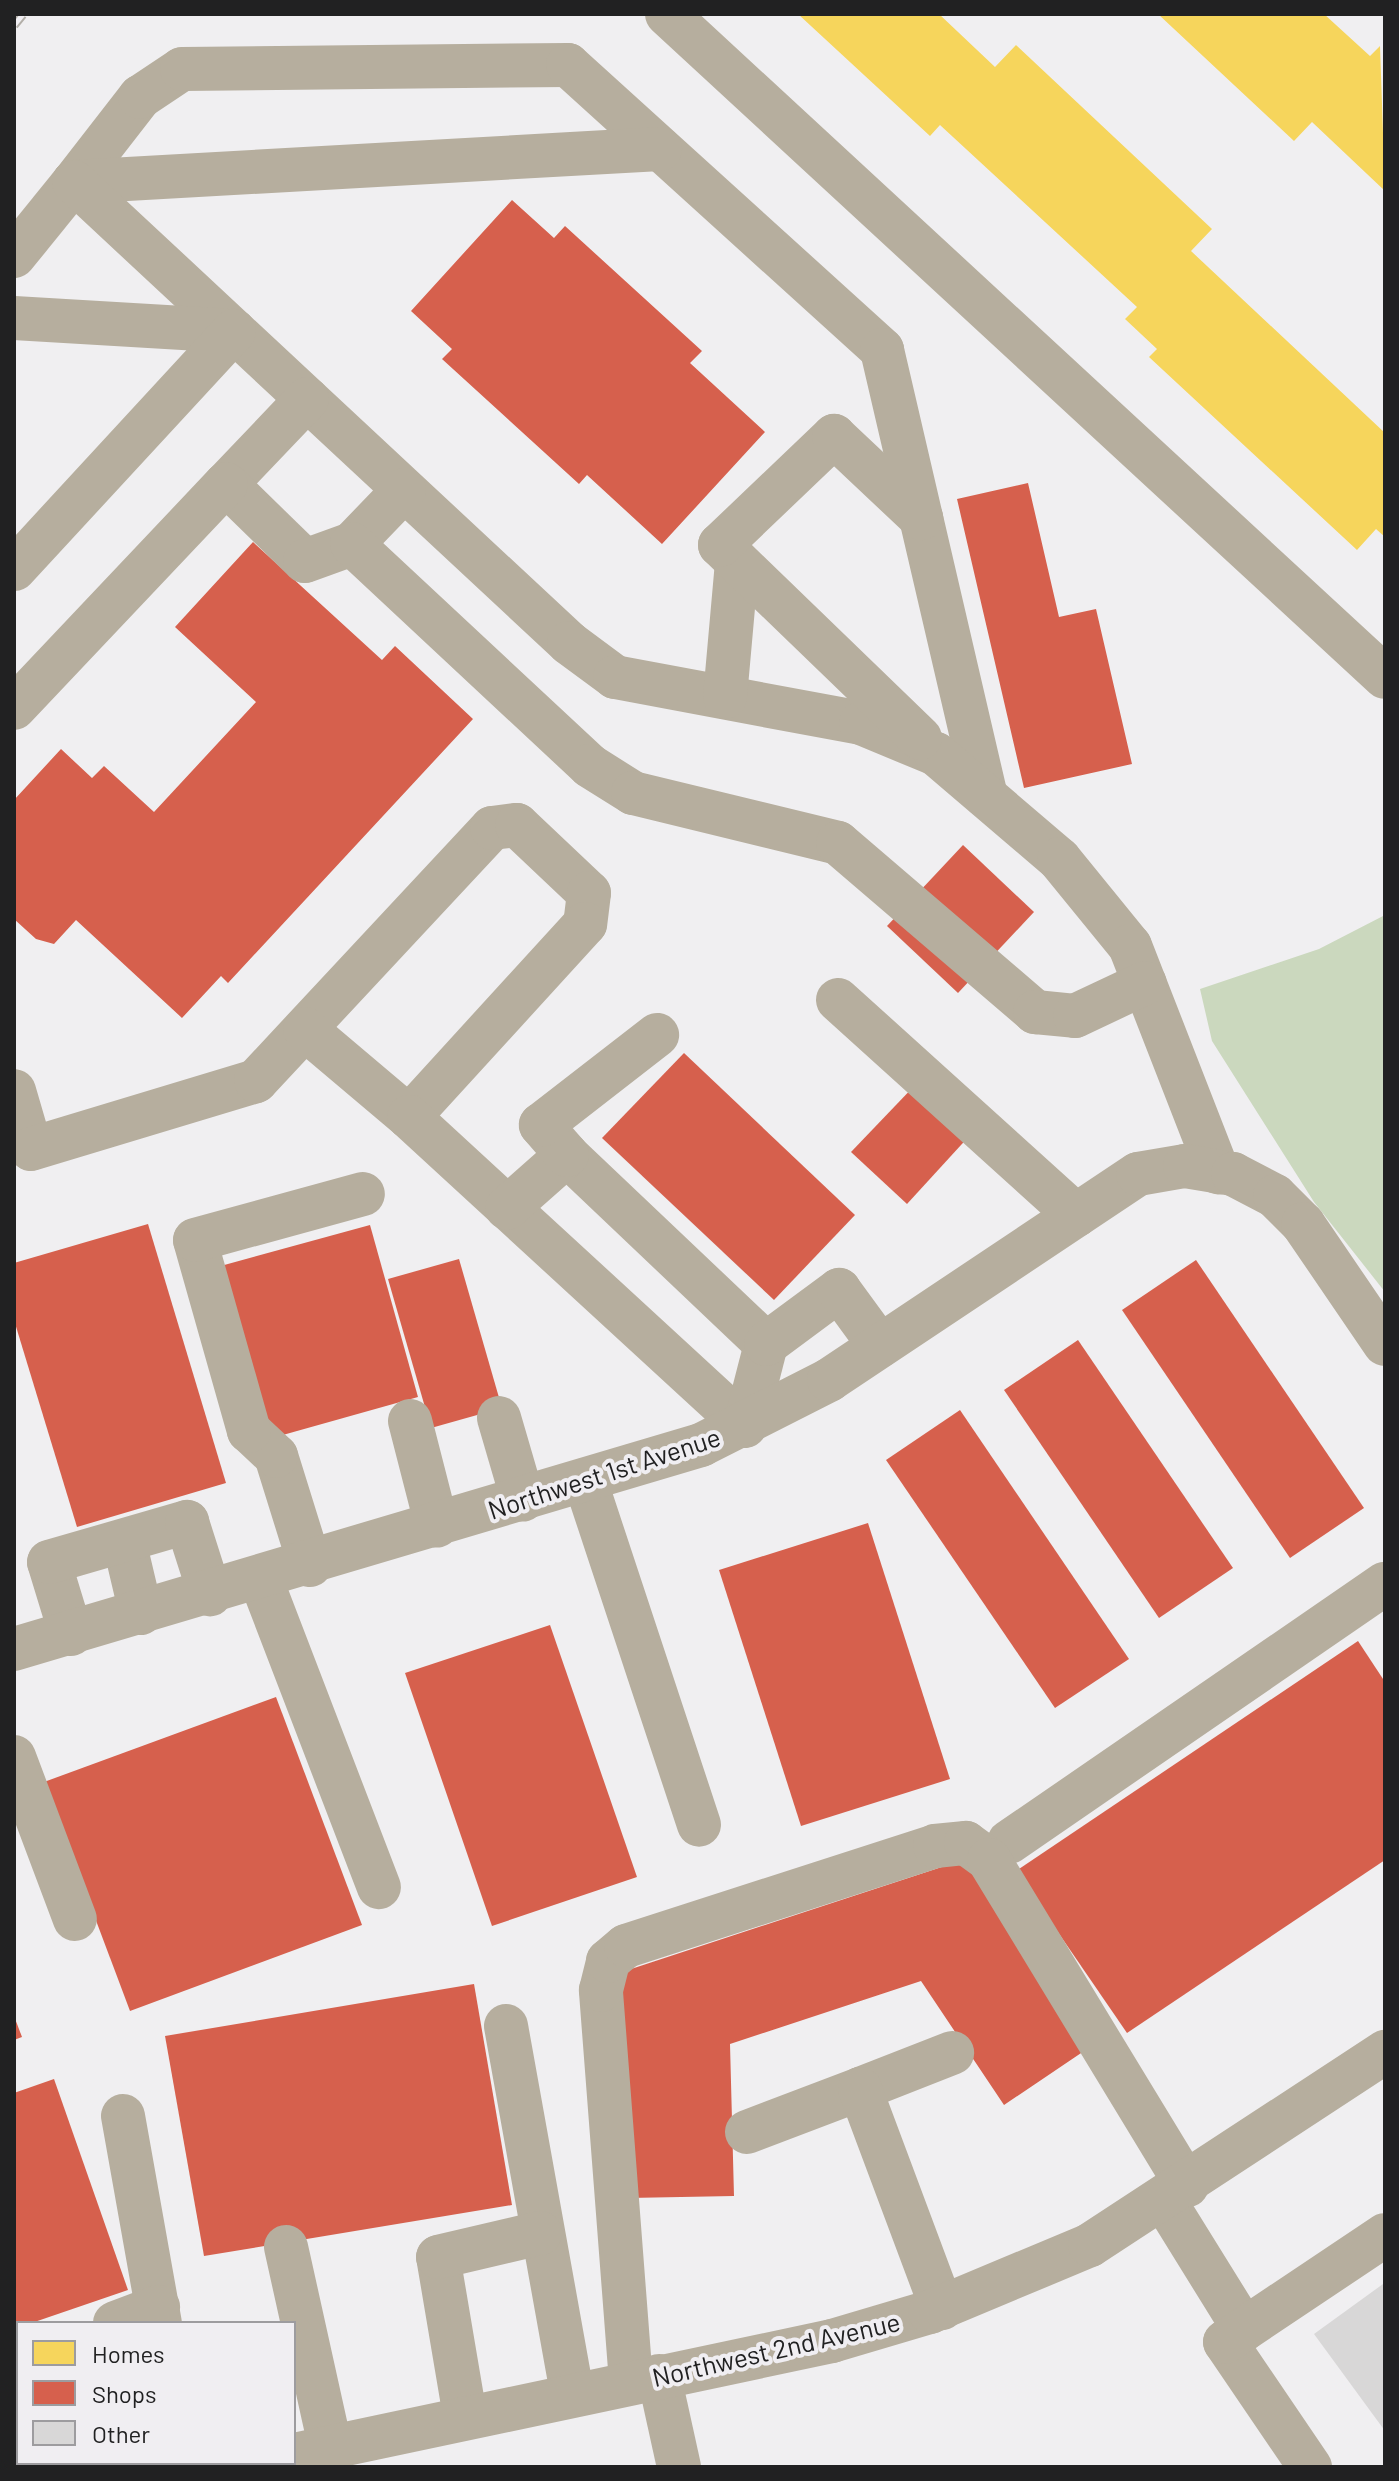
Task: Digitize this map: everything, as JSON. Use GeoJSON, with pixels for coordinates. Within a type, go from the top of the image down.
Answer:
{"type":"FeatureCollection","features":[{"type":"Feature","properties":{"kind":"street"},"geometry":{"type":"LineString","coordinates":[[667,14],[1385,677]]}},
{"type":"Feature","properties":{"kind":"street"},"geometry":{"type":"LineString","coordinates":[[14,256],[140,97],[182,69],[568,65],[882,350],[986,796]]}},
{"type":"Feature","properties":{"kind":"street"},"geometry":{"type":"LineString","coordinates":[[74,182],[660,149]]}},
{"type":"Feature","properties":{"kind":"street"},"geometry":{"type":"LineString","coordinates":[[74,182],[404,490],[615,677],[861,723],[936,754]]}},
{"type":"Feature","properties":{"kind":"street"},"geometry":{"type":"LineString","coordinates":[[14,318],[234,331]]}},
{"type":"Feature","properties":{"kind":"street"},"geometry":{"type":"LineString","coordinates":[[14,569],[234,331]]}},
{"type":"Feature","properties":{"kind":"street"},"geometry":{"type":"LineString","coordinates":[[14,708],[307,399]]}},
{"type":"Feature","properties":{"kind":"street"},"geometry":{"type":"LineString","coordinates":[[921,518],[834,436],[720,545],[936,754],[1059,859],[1130,946],[1225,1173],[1275,1196],[1303,1224],[1385,1344]]}},
{"type":"Feature","properties":{"kind":"street"},"geometry":{"type":"LineString","coordinates":[[226,484],[305,561],[352,544],[404,490]]}},
{"type":"Feature","properties":{"kind":"street"},"geometry":{"type":"LineString","coordinates":[[352,544],[590,766],[633,793],[838,843],[1035,1012],[1075,1016],[1145,983]]}},
{"type":"Feature","properties":{"kind":"street"},"geometry":{"type":"LineString","coordinates":[[725,697],[737,562]]}},
{"type":"Feature","properties":{"kind":"street"},"geometry":{"type":"LineString","coordinates":[[14,1091],[31,1149],[256,1081],[492,828],[517,825],[589,893],[585,924],[409,1117]]}},
{"type":"Feature","properties":{"kind":"street"},"geometry":{"type":"LineString","coordinates":[[838,1000],[1076,1215]]}},
{"type":"Feature","properties":{"kind":"street"},"geometry":{"type":"LineString","coordinates":[[305,1029],[409,1117],[745,1426],[766,1344],[839,1290],[880,1346]]}},
{"type":"Feature","properties":{"kind":"street"},"geometry":{"type":"LineString","coordinates":[[657,1035],[541,1125],[567,1155],[766,1344]]}},
{"type":"Feature","properties":{"kind":"street"},"geometry":{"type":"LineString","coordinates":[[507,1208],[567,1155]]}},
{"type":"Feature","properties":{"kind":"street","name":"Northwest 1st Avenue"},"geometry":{"type":"LineString","coordinates":[[14,1649],[261,1580],[523,1500],[745,1426],[880,1346],[1138,1174],[1185,1166],[1225,1173]]}},
{"type":"Feature","properties":{"kind":"street"},"geometry":{"type":"LineString","coordinates":[[310,1565],[276,1456],[249,1431],[195,1240],[363,1194]]}},
{"type":"Feature","properties":{"kind":"street"},"geometry":{"type":"LineString","coordinates":[[499,1418],[523,1500]]}},
{"type":"Feature","properties":{"kind":"street"},"geometry":{"type":"LineString","coordinates":[[410,1421],[437,1526]]}},
{"type":"Feature","properties":{"kind":"street"},"geometry":{"type":"LineString","coordinates":[[585,1480],[699,1825]]}},
{"type":"Feature","properties":{"kind":"street"},"geometry":{"type":"LineString","coordinates":[[71,1634],[49,1562],[187,1522],[210,1594]]}},
{"type":"Feature","properties":{"kind":"street"},"geometry":{"type":"LineString","coordinates":[[124,1541],[141,1613]]}},
{"type":"Feature","properties":{"kind":"street"},"geometry":{"type":"LineString","coordinates":[[261,1580],[379,1887]]}},
{"type":"Feature","properties":{"kind":"street"},"geometry":{"type":"LineString","coordinates":[[1009,1842],[1385,1584]]}},
{"type":"Feature","properties":{"kind":"street"},"geometry":{"type":"LineString","coordinates":[[14,1757],[75,1919]]}},
{"type":"Feature","properties":{"kind":"street"},"geometry":{"type":"LineString","coordinates":[[679,2467],[645,2379],[601,1990],[608,1961],[626,1946],[935,1846],[966,1843],[989,1860],[1176,2193],[1244,2329]]}},
{"type":"Feature","properties":{"kind":"street"},"geometry":{"type":"LineString","coordinates":[[506,2026],[540,2233],[572,2394]]}},
{"type":"Feature","properties":{"kind":"street","name":"Northwest 2nd Avenue"},"geometry":{"type":"LineString","coordinates":[[339,2451],[465,2416],[832,2341],[942,2308],[1090,2245],[1176,2193],[1385,2052]]}},
{"type":"Feature","properties":{"kind":"street"},"geometry":{"type":"LineString","coordinates":[[747,2132],[952,2053]]}},
{"type":"Feature","properties":{"kind":"street"},"geometry":{"type":"LineString","coordinates":[[860,2089],[942,2308]]}},
{"type":"Feature","properties":{"kind":"street"},"geometry":{"type":"LineString","coordinates":[[123,2116],[159,2315],[126,2321]]}},
{"type":"Feature","properties":{"kind":"street"},"geometry":{"type":"LineString","coordinates":[[465,2416],[438,2257],[540,2233]]}},
{"type":"Feature","properties":{"kind":"street"},"geometry":{"type":"LineString","coordinates":[[1310,2467],[1225,2342],[1385,2235]]}},
{"type":"Feature","properties":{"kind":"street"},"geometry":{"type":"LineString","coordinates":[[286,2247],[339,2451]]}},
{"type":"Feature","properties":{"kind":"green space"},"geometry":{"type":"Polygon","coordinates":[[[1385,915],[1385,1292],[1314,1202],[1212,1041],[1200,989],[1319,949],[1385,915]]]}},
{"type":"Feature","properties":{"kind":"building: Homes"},"geometry":{"type":"Polygon","coordinates":[[[798,14],[939,14],[995,67],[1016,45],[1212,229],[1191,251],[1385,433],[1385,537],[1376,529],[1357,550],[1149,357],[1157,349],[1125,319],[1137,307],[940,125],[930,136],[798,14]]]}},
{"type":"Feature","properties":{"kind":"building: Homes"},"geometry":{"type":"Polygon","coordinates":[[[1158,14],[1324,14],[1370,56],[1380,46],[1385,191],[1312,122],[1294,141],[1158,14]]]}},
{"type":"Feature","properties":{"kind":"building: Shops"},"geometry":{"type":"Polygon","coordinates":[[[512,200],[554,238],[565,226],[702,351],[690,363],[765,432],[662,544],[587,475],[579,484],[442,359],[452,349],[411,311],[512,200]]]}},
{"type":"Feature","properties":{"kind":"building: Shops"},"geometry":{"type":"Polygon","coordinates":[[[1028,483],[1059,617],[1096,609],[1132,764],[1024,788],[957,499],[1028,483]]]}},
{"type":"Feature","properties":{"kind":"building: Shops"},"geometry":{"type":"Polygon","coordinates":[[[253,542],[382,660],[395,646],[473,719],[228,983],[221,976],[182,1018],[76,920],[54,944],[36,939],[14,919],[14,800],[61,749],[92,778],[104,766],[154,812],[256,702],[175,627],[253,542]]]}},
{"type":"Feature","properties":{"kind":"building: Shops"},"geometry":{"type":"Polygon","coordinates":[[[963,845],[1034,912],[958,993],[887,926],[963,845]]]}},
{"type":"Feature","properties":{"kind":"building: Shops"},"geometry":{"type":"Polygon","coordinates":[[[684,1053],[855,1215],[774,1300],[602,1138],[684,1053]]]}},
{"type":"Feature","properties":{"kind":"building: Shops"},"geometry":{"type":"Polygon","coordinates":[[[918,1082],[972,1133],[907,1204],[851,1152],[918,1082]]]}},
{"type":"Feature","properties":{"kind":"building: Shops"},"geometry":{"type":"Polygon","coordinates":[[[148,1224],[226,1483],[77,1527],[14,1320],[14,1263],[148,1224]]]}},
{"type":"Feature","properties":{"kind":"building: Shops"},"geometry":{"type":"Polygon","coordinates":[[[370,1225],[418,1397],[265,1440],[217,1267],[370,1225]]]}},
{"type":"Feature","properties":{"kind":"building: Shops"},"geometry":{"type":"Polygon","coordinates":[[[459,1259],[502,1408],[431,1428],[388,1279],[459,1259]]]}},
{"type":"Feature","properties":{"kind":"building: Shops"},"geometry":{"type":"Polygon","coordinates":[[[1196,1260],[1364,1508],[1290,1558],[1122,1310],[1196,1260]]]}},
{"type":"Feature","properties":{"kind":"building: Shops"},"geometry":{"type":"Polygon","coordinates":[[[1078,1340],[1233,1568],[1159,1618],[1004,1390],[1078,1340]]]}},
{"type":"Feature","properties":{"kind":"building: Shops"},"geometry":{"type":"Polygon","coordinates":[[[960,1410],[1129,1659],[1055,1708],[886,1460],[960,1410]]]}},
{"type":"Feature","properties":{"kind":"building: Shops"},"geometry":{"type":"Polygon","coordinates":[[[868,1523],[950,1779],[801,1826],[719,1570],[868,1523]]]}},
{"type":"Feature","properties":{"kind":"building: Shops"},"geometry":{"type":"Polygon","coordinates":[[[550,1625],[637,1877],[492,1926],[405,1673],[550,1625]]]}},
{"type":"Feature","properties":{"kind":"building: Shops"},"geometry":{"type":"Polygon","coordinates":[[[1358,1641],[1385,1682],[1385,1860],[1127,2033],[1016,1871],[1358,1641]]]}},
{"type":"Feature","properties":{"kind":"building: Shops"},"geometry":{"type":"Polygon","coordinates":[[[276,1697],[362,1925],[130,2011],[44,1782],[276,1697]]]}},
{"type":"Feature","properties":{"kind":"building: Shops"},"geometry":{"type":"Polygon","coordinates":[[[963,1860],[1090,2047],[1004,2105],[921,1981],[730,2044],[734,2196],[628,2198],[622,1972],[963,1860]]]}},
{"type":"Feature","properties":{"kind":"building: Shops"},"geometry":{"type":"Polygon","coordinates":[[[474,1984],[512,2205],[204,2256],[165,2036],[474,1984]]]}},
{"type":"Feature","properties":{"kind":"building: Shops"},"geometry":{"type":"Polygon","coordinates":[[[14,2016],[22,2037],[14,2040],[14,2016]]]}},
{"type":"Feature","properties":{"kind":"building: Shops"},"geometry":{"type":"Polygon","coordinates":[[[54,2079],[128,2290],[37,2321],[16,2321],[14,2329],[14,2093],[54,2079]]]}},
{"type":"Feature","properties":{"kind":"building: Other"},"geometry":{"type":"Polygon","coordinates":[[[1383,2284],[1385,2287],[1385,2431],[1314,2334],[1383,2284]]]}},
{"type":"Feature","properties":{"kind":"railway"},"geometry":{"type":"LineString","coordinates":[[14,25],[23,14]]}}]}
